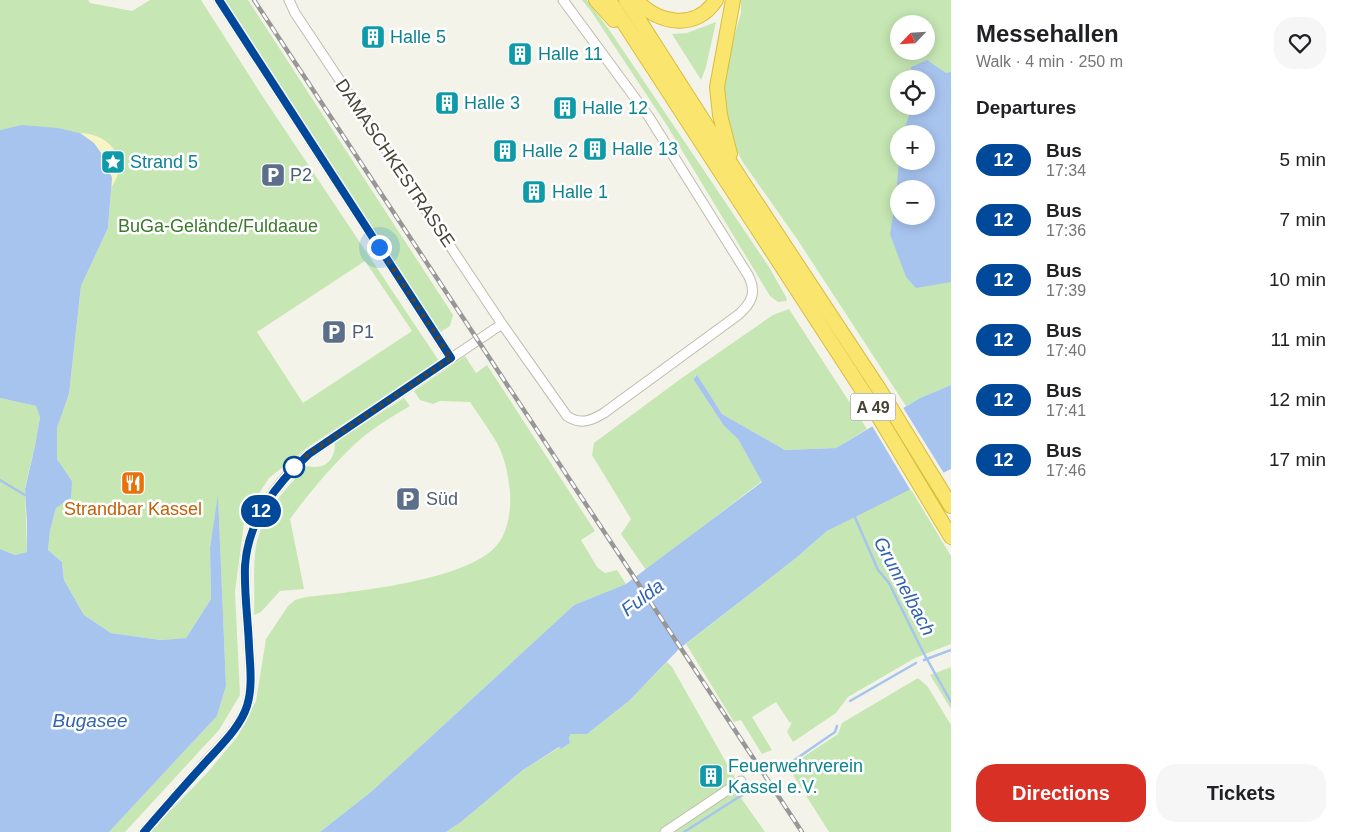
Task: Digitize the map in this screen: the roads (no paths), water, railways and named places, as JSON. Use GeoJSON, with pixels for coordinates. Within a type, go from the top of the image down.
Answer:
{"type":"FeatureCollection","features":[{"type":"Feature","properties":{"kind":"highway"},"geometry":{"type":"LineString","coordinates":[[596,0],[647,61]]}},
{"type":"Feature","properties":{"kind":"highway","name":"A 49"},"geometry":{"type":"LineString","coordinates":[[609,0],[868,399],[951,537]]}},
{"type":"Feature","properties":{"kind":"highway","name":"A 49"},"geometry":{"type":"LineString","coordinates":[[626,0],[879,389],[951,506]]}},
{"type":"Feature","properties":{"kind":"highway"},"geometry":{"type":"LineString","coordinates":[[636,0],[658,17],[673,21],[695,17],[709,9],[716,0]]}},
{"type":"Feature","properties":{"kind":"highway"},"geometry":{"type":"LineString","coordinates":[[733,0],[717,87],[725,140],[740,178]]}},
{"type":"Feature","properties":{"kind":"street"},"geometry":{"type":"LineString","coordinates":[[219,0],[451,358]]}},
{"type":"Feature","properties":{"kind":"street","name":"DAMASCHKESTRASSE"},"geometry":{"type":"LineString","coordinates":[[290,0],[300,21],[502,324],[567,416],[576,421],[585,422],[604,413],[738,315],[747,307],[753,297],[753,290],[748,275],[658,132],[563,0]]}},
{"type":"Feature","properties":{"kind":"street"},"geometry":{"type":"LineString","coordinates":[[144,832],[240,722],[247,706],[250,678],[245,584],[248,544],[256,520],[277,487],[290,470],[309,454],[502,324]]}},
{"type":"Feature","properties":{"kind":"street"},"geometry":{"type":"LineString","coordinates":[[665,832],[741,782]]}},
{"type":"Feature","properties":{"kind":"water"},"geometry":{"type":"Polygon","coordinates":[[[927,60],[946,73],[951,72],[951,282],[916,288],[906,277],[890,234],[891,225],[935,225],[935,180],[897,180],[898,170],[935,170],[935,125],[906,125],[909,115],[935,115],[935,70],[911,70],[911,67],[927,60]]]}},
{"type":"Feature","properties":{"kind":"water","name":"Bugasee"},"geometry":{"type":"Polygon","coordinates":[[[22,125],[58,128],[80,133],[94,143],[106,160],[112,178],[108,228],[81,286],[69,394],[57,428],[57,459],[72,481],[71,498],[56,508],[50,531],[48,550],[62,562],[64,580],[84,615],[111,633],[161,640],[186,638],[211,599],[210,547],[218,495],[226,686],[217,716],[109,832],[0,832],[0,549],[15,555],[27,552],[25,489],[40,417],[36,406],[0,398],[0,130],[22,125]]]}},
{"type":"Feature","properties":{"kind":"water","name":"Fulda"},"geometry":{"type":"Polygon","coordinates":[[[697,375],[722,414],[785,450],[836,448],[920,398],[951,385],[951,469],[827,531],[796,558],[679,649],[629,701],[587,734],[571,734],[569,737],[570,743],[561,749],[559,747],[523,770],[461,822],[446,832],[320,832],[372,791],[574,605],[626,584],[762,482],[738,439],[724,426],[693,379],[697,375]]]}},
{"type":"Feature","properties":{"kind":"waterway"},"geometry":{"type":"LineString","coordinates":[[0,480],[25,495]]}},
{"type":"Feature","properties":{"kind":"waterway","name":"Grunnelbach"},"geometry":{"type":"LineString","coordinates":[[854,515],[878,570],[889,583],[923,652],[951,702]]}},
{"type":"Feature","properties":{"kind":"waterway"},"geometry":{"type":"LineString","coordinates":[[924,660],[951,650]]}},
{"type":"Feature","properties":{"kind":"waterway"},"geometry":{"type":"LineString","coordinates":[[850,701],[916,663]]}},
{"type":"Feature","properties":{"kind":"waterway"},"geometry":{"type":"LineString","coordinates":[[777,772],[835,732],[837,726]]}},
{"type":"Feature","properties":{"kind":"waterway"},"geometry":{"type":"LineString","coordinates":[[684,832],[753,788]]}},
{"type":"Feature","properties":{"kind":"railway"},"geometry":{"type":"LineString","coordinates":[[254,0],[802,832]]}},
{"type":"Feature","properties":{"kind":"place","name":"Halle 5"},"geometry":{"type":"Point","coordinates":[373,37]}},
{"type":"Feature","properties":{"kind":"place","name":"Halle 11"},"geometry":{"type":"Point","coordinates":[520,54]}},
{"type":"Feature","properties":{"kind":"place","name":"Halle 3"},"geometry":{"type":"Point","coordinates":[447,103]}},
{"type":"Feature","properties":{"kind":"place","name":"Halle 12"},"geometry":{"type":"Point","coordinates":[565,108]}},
{"type":"Feature","properties":{"kind":"place","name":"Halle 13"},"geometry":{"type":"Point","coordinates":[595,149]}},
{"type":"Feature","properties":{"kind":"place","name":"Halle 2"},"geometry":{"type":"Point","coordinates":[505,151]}},
{"type":"Feature","properties":{"kind":"place","name":"Strand 5"},"geometry":{"type":"Point","coordinates":[113,162]}},
{"type":"Feature","properties":{"kind":"place","name":"P2"},"geometry":{"type":"Point","coordinates":[273,175]}},
{"type":"Feature","properties":{"kind":"place","name":"Halle 1"},"geometry":{"type":"Point","coordinates":[534,192]}},
{"type":"Feature","properties":{"kind":"place","name":"P1"},"geometry":{"type":"Point","coordinates":[334,332]}},
{"type":"Feature","properties":{"kind":"place","name":"Strandbar Kassel"},"geometry":{"type":"Point","coordinates":[133,483]}},
{"type":"Feature","properties":{"kind":"place","name":"Süd"},"geometry":{"type":"Point","coordinates":[408,499]}},
{"type":"Feature","properties":{"kind":"place","name":"Feuerwehrverein Kassel e.V."},"geometry":{"type":"Point","coordinates":[711,776]}},
{"type":"Feature","properties":{"kind":"park label","name":"BuGa-Gelände/Fuldaaue"},"geometry":{"type":"Point","coordinates":[218,226]}}]}
